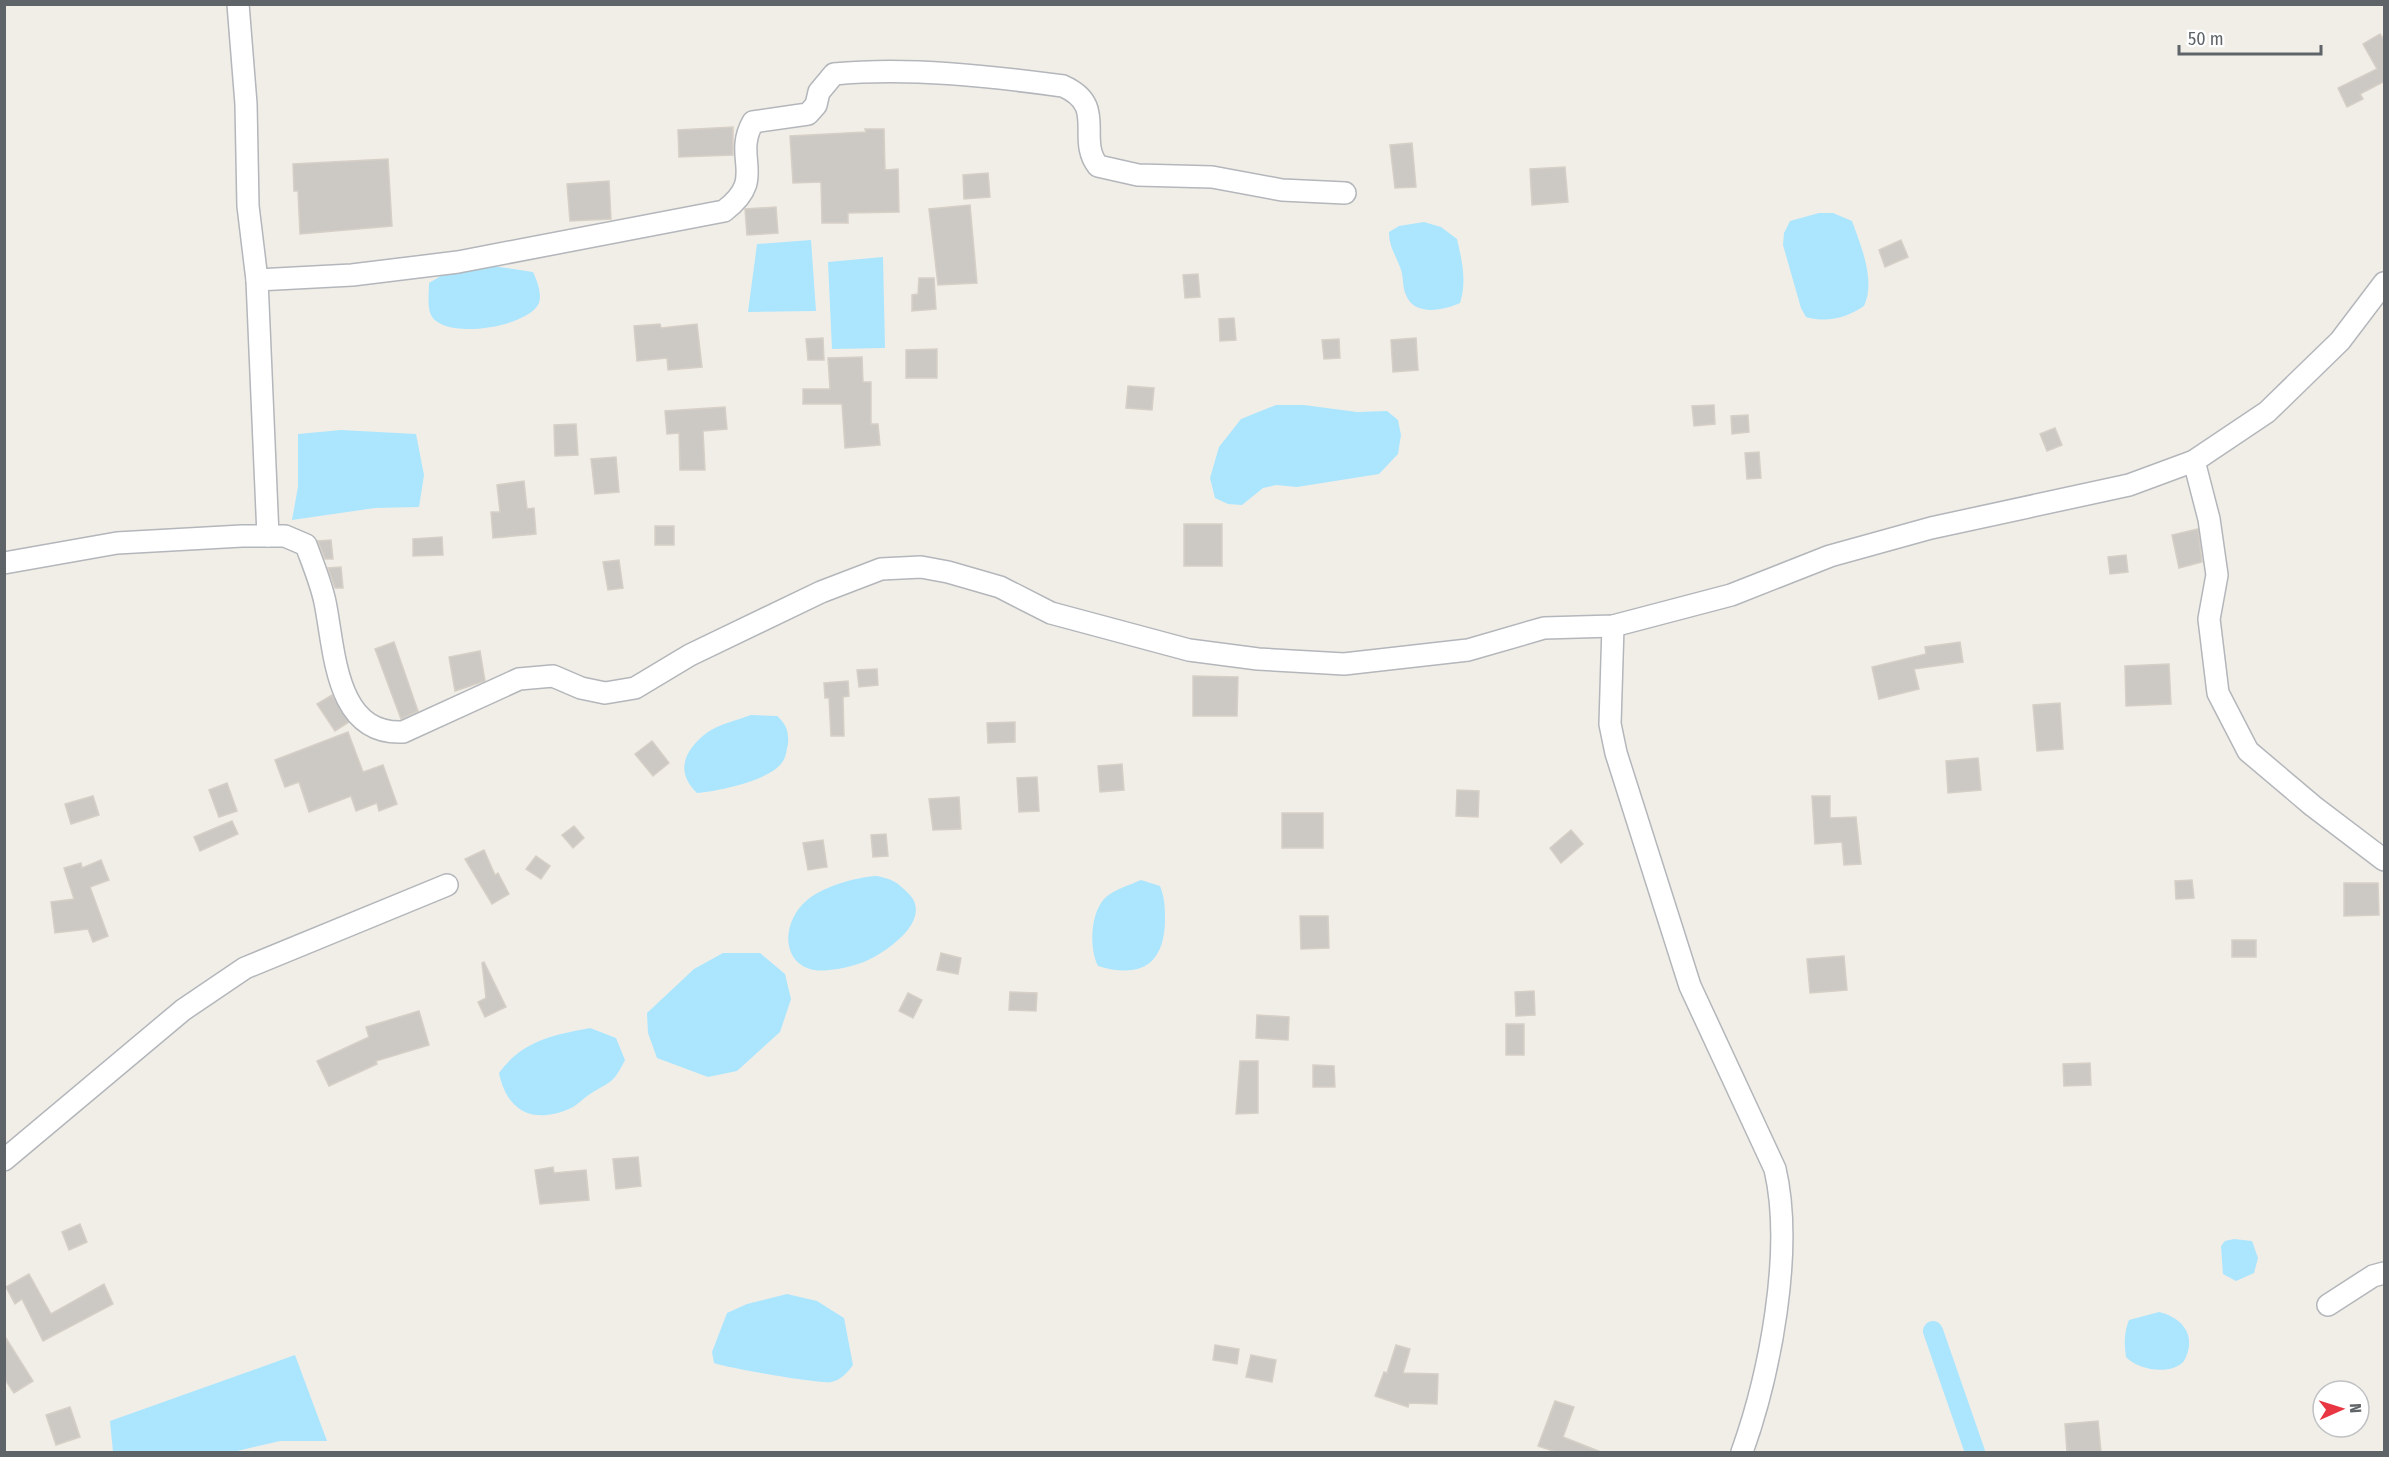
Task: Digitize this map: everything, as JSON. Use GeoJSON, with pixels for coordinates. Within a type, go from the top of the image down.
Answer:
{"type":"FeatureCollection","features":[{"type":"Feature","properties":{"kind":"street"},"geometry":{"type":"LineString","coordinates":[[238,4],[246,104],[248,206],[257,280],[268,536]]}},
{"type":"Feature","properties":{"kind":"street"},"geometry":{"type":"LineString","coordinates":[[257,280],[352,275],[458,262],[724,211],[738,201],[748,185],[746,135],[753,122],[808,114],[816,105],[819,92],[834,74],[867,71],[1063,86],[1083,98],[1090,116],[1093,159],[1098,166],[1111,171],[1212,177],[1282,190],[1345,193]]}},
{"type":"Feature","properties":{"kind":"street"},"geometry":{"type":"LineString","coordinates":[[4,563],[117,543],[285,536],[306,545],[323,596],[341,688],[352,708],[367,724],[386,733],[403,732],[519,680],[553,676],[581,688],[605,693],[635,688],[690,655],[821,592],[881,569],[921,567],[948,572],[1000,587],[1051,613],[1189,650],[1258,659],[1344,664],[1467,650],[1544,628],[1612,626],[1731,595],[1830,556],[1931,528],[2129,485],[2194,461],[2267,412],[2340,341],[2385,283]]}},
{"type":"Feature","properties":{"kind":"street"},"geometry":{"type":"LineString","coordinates":[[2194,461],[2209,519],[2217,575],[2210,619],[2218,693],[2248,751],[2313,806],[2385,860]]}},
{"type":"Feature","properties":{"kind":"street"},"geometry":{"type":"LineString","coordinates":[[1612,626],[1610,724],[1616,753],[1690,986],[1775,1169],[1781,1195],[1781,1259],[1770,1344],[1752,1425],[1742,1452]]}},
{"type":"Feature","properties":{"kind":"street"},"geometry":{"type":"LineString","coordinates":[[4,1160],[183,1010],[245,968],[447,885]]}},
{"type":"Feature","properties":{"kind":"street"},"geometry":{"type":"LineString","coordinates":[[2328,1305],[2365,1281],[2385,1273]]}},
{"type":"Feature","properties":{"kind":"water"},"geometry":{"type":"Polygon","coordinates":[[[1819,213],[1833,213],[1852,221],[1868,275],[1864,306],[1844,316],[1822,320],[1806,317],[1801,308],[1783,245],[1784,233],[1790,221],[1819,213]]]}},
{"type":"Feature","properties":{"kind":"water"},"geometry":{"type":"Polygon","coordinates":[[[1424,222],[1441,227],[1457,239],[1462,263],[1463,287],[1460,303],[1454,306],[1430,310],[1416,307],[1410,302],[1405,292],[1401,270],[1391,246],[1389,232],[1399,226],[1424,222]]]}},
{"type":"Feature","properties":{"kind":"water"},"geometry":{"type":"Polygon","coordinates":[[[811,240],[816,311],[748,312],[757,244],[811,240]]]}},
{"type":"Feature","properties":{"kind":"water"},"geometry":{"type":"Polygon","coordinates":[[[883,257],[885,348],[832,349],[828,262],[883,257]]]}},
{"type":"Feature","properties":{"kind":"water"},"geometry":{"type":"Polygon","coordinates":[[[493,266],[533,272],[540,295],[539,303],[532,311],[520,319],[504,324],[468,329],[439,323],[431,315],[429,283],[446,273],[493,266]]]}},
{"type":"Feature","properties":{"kind":"water"},"geometry":{"type":"Polygon","coordinates":[[[1276,405],[1304,405],[1357,412],[1387,411],[1398,420],[1401,435],[1398,454],[1379,474],[1297,487],[1276,485],[1263,488],[1242,505],[1228,504],[1215,498],[1210,478],[1219,447],[1241,419],[1276,405]]]}},
{"type":"Feature","properties":{"kind":"water"},"geometry":{"type":"Polygon","coordinates":[[[341,430],[416,434],[424,475],[419,507],[375,508],[292,520],[298,487],[298,434],[341,430]]]}},
{"type":"Feature","properties":{"kind":"water"},"geometry":{"type":"Polygon","coordinates":[[[751,715],[777,716],[785,725],[788,744],[782,763],[773,771],[753,780],[697,793],[690,785],[684,769],[688,753],[712,729],[751,715]]]}},
{"type":"Feature","properties":{"kind":"water"},"geometry":{"type":"Polygon","coordinates":[[[877,876],[897,884],[915,903],[916,913],[912,924],[904,934],[884,951],[860,963],[829,970],[814,970],[802,966],[794,958],[788,937],[796,913],[805,902],[820,892],[839,884],[877,876]]]}},
{"type":"Feature","properties":{"kind":"water"},"geometry":{"type":"Polygon","coordinates":[[[1141,880],[1160,886],[1163,895],[1165,923],[1159,950],[1146,966],[1136,969],[1125,971],[1098,966],[1092,940],[1094,921],[1101,904],[1114,892],[1141,880]]]}},
{"type":"Feature","properties":{"kind":"water"},"geometry":{"type":"Polygon","coordinates":[[[723,953],[760,953],[785,974],[791,999],[780,1032],[737,1071],[708,1077],[657,1058],[648,1033],[647,1013],[694,969],[723,953]]]}},
{"type":"Feature","properties":{"kind":"water"},"geometry":{"type":"Polygon","coordinates":[[[590,1028],[616,1038],[625,1060],[614,1078],[574,1107],[558,1113],[534,1115],[516,1106],[508,1097],[499,1073],[508,1062],[518,1053],[539,1041],[563,1033],[590,1028]]]}},
{"type":"Feature","properties":{"kind":"water"},"geometry":{"type":"Polygon","coordinates":[[[2234,1239],[2252,1241],[2258,1258],[2254,1273],[2236,1281],[2223,1274],[2221,1246],[2225,1241],[2234,1239]]]}},
{"type":"Feature","properties":{"kind":"water"},"geometry":{"type":"Polygon","coordinates":[[[787,1294],[817,1301],[844,1318],[853,1365],[841,1378],[823,1382],[714,1363],[712,1352],[727,1313],[747,1304],[787,1294]]]}},
{"type":"Feature","properties":{"kind":"water"},"geometry":{"type":"Polygon","coordinates":[[[2159,1312],[2181,1324],[2188,1337],[2188,1352],[2184,1361],[2171,1369],[2146,1368],[2131,1362],[2126,1357],[2125,1334],[2129,1320],[2159,1312]]]}},
{"type":"Feature","properties":{"kind":"water"},"geometry":{"type":"Polygon","coordinates":[[[295,1355],[327,1441],[280,1441],[233,1452],[113,1452],[110,1421],[295,1355]]]}},
{"type":"Feature","properties":{"kind":"building"},"geometry":{"type":"Polygon","coordinates":[[[2380,34],[2385,41],[2385,81],[2360,94],[2363,99],[2347,107],[2338,88],[2377,69],[2363,44],[2380,34]]]}},
{"type":"Feature","properties":{"kind":"building"},"geometry":{"type":"Polygon","coordinates":[[[733,127],[733,155],[679,157],[678,130],[733,127]]]}},
{"type":"Feature","properties":{"kind":"building"},"geometry":{"type":"Polygon","coordinates":[[[865,129],[884,129],[885,170],[898,169],[899,212],[848,213],[848,223],[822,223],[821,182],[793,183],[790,136],[866,132],[865,129]]]}},
{"type":"Feature","properties":{"kind":"building"},"geometry":{"type":"Polygon","coordinates":[[[1412,143],[1416,187],[1395,188],[1390,145],[1412,143]]]}},
{"type":"Feature","properties":{"kind":"building"},"geometry":{"type":"Polygon","coordinates":[[[388,159],[392,226],[300,234],[298,191],[294,191],[293,164],[388,159]]]}},
{"type":"Feature","properties":{"kind":"building"},"geometry":{"type":"Polygon","coordinates":[[[1565,167],[1568,202],[1532,205],[1530,169],[1565,167]]]}},
{"type":"Feature","properties":{"kind":"building"},"geometry":{"type":"Polygon","coordinates":[[[988,173],[990,197],[964,199],[963,175],[988,173]]]}},
{"type":"Feature","properties":{"kind":"building"},"geometry":{"type":"Polygon","coordinates":[[[609,181],[611,219],[570,221],[567,184],[609,181]]]}},
{"type":"Feature","properties":{"kind":"building"},"geometry":{"type":"Polygon","coordinates":[[[970,205],[977,283],[938,285],[929,209],[970,205]]]}},
{"type":"Feature","properties":{"kind":"building"},"geometry":{"type":"Polygon","coordinates":[[[776,207],[778,233],[747,235],[745,209],[776,207]]]}},
{"type":"Feature","properties":{"kind":"building"},"geometry":{"type":"Polygon","coordinates":[[[1901,240],[1908,257],[1885,267],[1879,250],[1901,240]]]}},
{"type":"Feature","properties":{"kind":"building"},"geometry":{"type":"Polygon","coordinates":[[[1198,274],[1200,297],[1185,298],[1183,275],[1198,274]]]}},
{"type":"Feature","properties":{"kind":"building"},"geometry":{"type":"Polygon","coordinates":[[[919,278],[934,278],[936,309],[912,311],[912,295],[918,294],[919,278]]]}},
{"type":"Feature","properties":{"kind":"building"},"geometry":{"type":"Polygon","coordinates":[[[1234,318],[1236,340],[1220,341],[1219,319],[1234,318]]]}},
{"type":"Feature","properties":{"kind":"building"},"geometry":{"type":"Polygon","coordinates":[[[660,324],[661,328],[697,324],[702,367],[668,370],[667,358],[637,361],[634,326],[660,324]]]}},
{"type":"Feature","properties":{"kind":"building"},"geometry":{"type":"Polygon","coordinates":[[[823,338],[824,360],[808,360],[806,339],[823,338]]]}},
{"type":"Feature","properties":{"kind":"building"},"geometry":{"type":"Polygon","coordinates":[[[1416,338],[1418,370],[1393,372],[1391,340],[1416,338]]]}},
{"type":"Feature","properties":{"kind":"building"},"geometry":{"type":"Polygon","coordinates":[[[1339,339],[1340,358],[1324,359],[1322,340],[1339,339]]]}},
{"type":"Feature","properties":{"kind":"building"},"geometry":{"type":"Polygon","coordinates":[[[937,349],[937,378],[906,378],[906,350],[937,349]]]}},
{"type":"Feature","properties":{"kind":"building"},"geometry":{"type":"Polygon","coordinates":[[[862,357],[863,382],[871,382],[871,424],[878,424],[880,445],[845,448],[842,404],[803,404],[803,389],[830,389],[828,358],[862,357]]]}},
{"type":"Feature","properties":{"kind":"building"},"geometry":{"type":"Polygon","coordinates":[[[1128,386],[1154,388],[1152,410],[1126,408],[1128,386]]]}},
{"type":"Feature","properties":{"kind":"building"},"geometry":{"type":"Polygon","coordinates":[[[1714,405],[1715,424],[1694,426],[1692,406],[1714,405]]]}},
{"type":"Feature","properties":{"kind":"building"},"geometry":{"type":"Polygon","coordinates":[[[725,407],[727,429],[703,431],[705,470],[680,470],[679,433],[667,434],[665,411],[725,407]]]}},
{"type":"Feature","properties":{"kind":"building"},"geometry":{"type":"Polygon","coordinates":[[[1748,415],[1749,432],[1732,434],[1731,416],[1748,415]]]}},
{"type":"Feature","properties":{"kind":"building"},"geometry":{"type":"Polygon","coordinates":[[[576,424],[578,455],[555,456],[554,425],[576,424]]]}},
{"type":"Feature","properties":{"kind":"building"},"geometry":{"type":"Polygon","coordinates":[[[2055,428],[2062,445],[2047,451],[2040,434],[2055,428]]]}},
{"type":"Feature","properties":{"kind":"building"},"geometry":{"type":"Polygon","coordinates":[[[1759,452],[1761,478],[1747,479],[1745,453],[1759,452]]]}},
{"type":"Feature","properties":{"kind":"building"},"geometry":{"type":"Polygon","coordinates":[[[616,457],[619,492],[595,494],[591,459],[616,457]]]}},
{"type":"Feature","properties":{"kind":"building"},"geometry":{"type":"Polygon","coordinates":[[[524,481],[527,509],[534,508],[536,534],[493,538],[491,512],[500,512],[497,485],[524,481]]]}},
{"type":"Feature","properties":{"kind":"building"},"geometry":{"type":"Polygon","coordinates":[[[1184,524],[1222,524],[1222,566],[1184,566],[1184,524]]]}},
{"type":"Feature","properties":{"kind":"building"},"geometry":{"type":"Polygon","coordinates":[[[655,526],[674,526],[674,545],[655,545],[655,526]]]}},
{"type":"Feature","properties":{"kind":"building"},"geometry":{"type":"Polygon","coordinates":[[[2198,529],[2202,562],[2179,568],[2172,535],[2198,529]]]}},
{"type":"Feature","properties":{"kind":"building"},"geometry":{"type":"Polygon","coordinates":[[[442,537],[443,555],[413,556],[413,539],[442,537]]]}},
{"type":"Feature","properties":{"kind":"building"},"geometry":{"type":"Polygon","coordinates":[[[331,540],[333,559],[325,559],[318,541],[331,540]]]}},
{"type":"Feature","properties":{"kind":"building"},"geometry":{"type":"Polygon","coordinates":[[[2126,555],[2128,572],[2110,574],[2108,557],[2126,555]]]}},
{"type":"Feature","properties":{"kind":"building"},"geometry":{"type":"Polygon","coordinates":[[[619,560],[623,588],[608,590],[603,562],[619,560]]]}},
{"type":"Feature","properties":{"kind":"building"},"geometry":{"type":"Polygon","coordinates":[[[341,567],[343,588],[335,588],[328,568],[341,567]]]}},
{"type":"Feature","properties":{"kind":"building"},"geometry":{"type":"Polygon","coordinates":[[[394,642],[418,711],[401,719],[375,649],[394,642]]]}},
{"type":"Feature","properties":{"kind":"building"},"geometry":{"type":"Polygon","coordinates":[[[1960,642],[1963,662],[1914,669],[1919,689],[1879,699],[1872,667],[1926,654],[1925,647],[1960,642]]]}},
{"type":"Feature","properties":{"kind":"building"},"geometry":{"type":"Polygon","coordinates":[[[480,651],[485,681],[455,691],[449,657],[480,651]]]}},
{"type":"Feature","properties":{"kind":"building"},"geometry":{"type":"Polygon","coordinates":[[[2169,664],[2171,704],[2126,706],[2125,666],[2169,664]]]}},
{"type":"Feature","properties":{"kind":"building"},"geometry":{"type":"Polygon","coordinates":[[[877,669],[878,685],[859,687],[857,670],[877,669]]]}},
{"type":"Feature","properties":{"kind":"building"},"geometry":{"type":"Polygon","coordinates":[[[1193,676],[1238,677],[1237,716],[1193,716],[1193,676]]]}},
{"type":"Feature","properties":{"kind":"building"},"geometry":{"type":"Polygon","coordinates":[[[848,681],[849,696],[843,697],[844,736],[831,736],[829,698],[825,698],[824,683],[848,681]]]}},
{"type":"Feature","properties":{"kind":"building"},"geometry":{"type":"Polygon","coordinates":[[[332,695],[349,722],[335,731],[317,704],[332,695]]]}},
{"type":"Feature","properties":{"kind":"building"},"geometry":{"type":"Polygon","coordinates":[[[2060,703],[2063,749],[2037,751],[2033,705],[2060,703]]]}},
{"type":"Feature","properties":{"kind":"building"},"geometry":{"type":"Polygon","coordinates":[[[1015,722],[1015,742],[988,743],[987,723],[1015,722]]]}},
{"type":"Feature","properties":{"kind":"building"},"geometry":{"type":"Polygon","coordinates":[[[348,732],[363,772],[383,765],[397,804],[379,811],[377,803],[356,811],[351,796],[309,812],[299,782],[285,787],[275,760],[348,732]]]}},
{"type":"Feature","properties":{"kind":"building"},"geometry":{"type":"Polygon","coordinates":[[[652,741],[669,763],[653,776],[635,754],[652,741]]]}},
{"type":"Feature","properties":{"kind":"building"},"geometry":{"type":"Polygon","coordinates":[[[1978,758],[1981,790],[1948,793],[1946,761],[1978,758]]]}},
{"type":"Feature","properties":{"kind":"building"},"geometry":{"type":"Polygon","coordinates":[[[1122,764],[1124,790],[1100,792],[1098,766],[1122,764]]]}},
{"type":"Feature","properties":{"kind":"building"},"geometry":{"type":"Polygon","coordinates":[[[1037,777],[1039,811],[1019,812],[1017,778],[1037,777]]]}},
{"type":"Feature","properties":{"kind":"building"},"geometry":{"type":"Polygon","coordinates":[[[227,783],[237,811],[219,817],[209,790],[227,783]]]}},
{"type":"Feature","properties":{"kind":"building"},"geometry":{"type":"Polygon","coordinates":[[[1457,790],[1479,791],[1478,817],[1456,816],[1457,790]]]}},
{"type":"Feature","properties":{"kind":"building"},"geometry":{"type":"Polygon","coordinates":[[[93,796],[99,815],[71,824],[65,804],[93,796]]]}},
{"type":"Feature","properties":{"kind":"building"},"geometry":{"type":"Polygon","coordinates":[[[1812,796],[1830,796],[1830,818],[1856,817],[1861,864],[1844,865],[1842,842],[1815,844],[1812,796]]]}},
{"type":"Feature","properties":{"kind":"building"},"geometry":{"type":"Polygon","coordinates":[[[959,797],[961,829],[933,830],[929,799],[959,797]]]}},
{"type":"Feature","properties":{"kind":"building"},"geometry":{"type":"Polygon","coordinates":[[[1282,813],[1323,813],[1323,848],[1282,848],[1282,813]]]}},
{"type":"Feature","properties":{"kind":"building"},"geometry":{"type":"Polygon","coordinates":[[[232,821],[238,834],[200,851],[194,837],[232,821]]]}},
{"type":"Feature","properties":{"kind":"building"},"geometry":{"type":"Polygon","coordinates":[[[574,826],[584,838],[573,848],[562,835],[574,826]]]}},
{"type":"Feature","properties":{"kind":"building"},"geometry":{"type":"Polygon","coordinates":[[[1571,830],[1583,844],[1561,863],[1550,848],[1571,830]]]}},
{"type":"Feature","properties":{"kind":"building"},"geometry":{"type":"Polygon","coordinates":[[[886,834],[888,856],[873,857],[871,835],[886,834]]]}},
{"type":"Feature","properties":{"kind":"building"},"geometry":{"type":"Polygon","coordinates":[[[823,840],[827,867],[808,870],[803,843],[823,840]]]}},
{"type":"Feature","properties":{"kind":"building"},"geometry":{"type":"Polygon","coordinates":[[[484,850],[495,875],[498,873],[509,894],[492,904],[465,859],[484,850]]]}},
{"type":"Feature","properties":{"kind":"building"},"geometry":{"type":"Polygon","coordinates":[[[536,856],[550,866],[541,879],[526,869],[536,856]]]}},
{"type":"Feature","properties":{"kind":"building"},"geometry":{"type":"Polygon","coordinates":[[[101,860],[109,880],[90,887],[108,936],[93,942],[88,929],[55,933],[51,902],[74,899],[64,868],[81,863],[82,868],[101,860]]]}},
{"type":"Feature","properties":{"kind":"building"},"geometry":{"type":"Polygon","coordinates":[[[2192,880],[2194,898],[2176,899],[2175,881],[2192,880]]]}},
{"type":"Feature","properties":{"kind":"building"},"geometry":{"type":"Polygon","coordinates":[[[2344,883],[2378,883],[2379,915],[2344,916],[2344,883]]]}},
{"type":"Feature","properties":{"kind":"building"},"geometry":{"type":"Polygon","coordinates":[[[1300,916],[1328,916],[1329,948],[1301,949],[1300,916]]]}},
{"type":"Feature","properties":{"kind":"building"},"geometry":{"type":"Polygon","coordinates":[[[2232,940],[2256,940],[2256,957],[2232,957],[2232,940]]]}},
{"type":"Feature","properties":{"kind":"building"},"geometry":{"type":"Polygon","coordinates":[[[941,953],[961,958],[958,974],[937,970],[941,953]]]}},
{"type":"Feature","properties":{"kind":"building"},"geometry":{"type":"Polygon","coordinates":[[[1844,956],[1847,990],[1810,993],[1807,959],[1844,956]]]}},
{"type":"Feature","properties":{"kind":"building"},"geometry":{"type":"Polygon","coordinates":[[[484,962],[506,1007],[485,1017],[478,1002],[486,998],[482,963],[484,962]]]}},
{"type":"Feature","properties":{"kind":"building"},"geometry":{"type":"Polygon","coordinates":[[[1534,991],[1535,1015],[1516,1016],[1515,992],[1534,991]]]}},
{"type":"Feature","properties":{"kind":"building"},"geometry":{"type":"Polygon","coordinates":[[[1010,992],[1037,993],[1036,1011],[1009,1010],[1010,992]]]}},
{"type":"Feature","properties":{"kind":"building"},"geometry":{"type":"Polygon","coordinates":[[[908,993],[922,1000],[913,1018],[899,1011],[908,993]]]}},
{"type":"Feature","properties":{"kind":"building"},"geometry":{"type":"Polygon","coordinates":[[[419,1011],[429,1045],[376,1061],[377,1064],[329,1086],[317,1061],[369,1037],[366,1027],[419,1011]]]}},
{"type":"Feature","properties":{"kind":"building"},"geometry":{"type":"Polygon","coordinates":[[[1257,1015],[1289,1017],[1288,1040],[1256,1038],[1257,1015]]]}},
{"type":"Feature","properties":{"kind":"building"},"geometry":{"type":"Polygon","coordinates":[[[1506,1024],[1524,1024],[1524,1055],[1506,1055],[1506,1024]]]}},
{"type":"Feature","properties":{"kind":"building"},"geometry":{"type":"Polygon","coordinates":[[[1240,1061],[1258,1061],[1258,1113],[1236,1114],[1240,1061]]]}},
{"type":"Feature","properties":{"kind":"building"},"geometry":{"type":"Polygon","coordinates":[[[2090,1063],[2091,1085],[2064,1086],[2063,1064],[2090,1063]]]}},
{"type":"Feature","properties":{"kind":"building"},"geometry":{"type":"Polygon","coordinates":[[[1313,1065],[1334,1066],[1335,1087],[1313,1087],[1313,1065]]]}},
{"type":"Feature","properties":{"kind":"building"},"geometry":{"type":"Polygon","coordinates":[[[638,1157],[641,1186],[616,1189],[613,1159],[638,1157]]]}},
{"type":"Feature","properties":{"kind":"building"},"geometry":{"type":"Polygon","coordinates":[[[553,1167],[554,1173],[586,1170],[589,1200],[540,1204],[535,1170],[553,1167]]]}},
{"type":"Feature","properties":{"kind":"building"},"geometry":{"type":"Polygon","coordinates":[[[80,1224],[87,1242],[69,1250],[62,1232],[80,1224]]]}},
{"type":"Feature","properties":{"kind":"building"},"geometry":{"type":"Polygon","coordinates":[[[29,1274],[51,1314],[104,1284],[113,1304],[43,1341],[22,1299],[15,1304],[6,1287],[29,1274]]]}},
{"type":"Feature","properties":{"kind":"building"},"geometry":{"type":"Polygon","coordinates":[[[4,1335],[33,1381],[14,1393],[4,1378],[4,1335]]]}},
{"type":"Feature","properties":{"kind":"building"},"geometry":{"type":"Polygon","coordinates":[[[1215,1345],[1239,1349],[1237,1364],[1213,1360],[1215,1345]]]}},
{"type":"Feature","properties":{"kind":"building"},"geometry":{"type":"Polygon","coordinates":[[[1396,1345],[1410,1349],[1403,1373],[1438,1374],[1437,1404],[1409,1403],[1408,1407],[1375,1396],[1384,1372],[1387,1373],[1396,1345]]]}},
{"type":"Feature","properties":{"kind":"building"},"geometry":{"type":"Polygon","coordinates":[[[1251,1355],[1276,1360],[1272,1382],[1246,1377],[1251,1355]]]}},
{"type":"Feature","properties":{"kind":"building"},"geometry":{"type":"Polygon","coordinates":[[[1555,1401],[1574,1407],[1563,1437],[1601,1452],[1556,1452],[1538,1446],[1555,1401]]]}},
{"type":"Feature","properties":{"kind":"building"},"geometry":{"type":"Polygon","coordinates":[[[70,1407],[80,1437],[56,1445],[46,1415],[70,1407]]]}},
{"type":"Feature","properties":{"kind":"building"},"geometry":{"type":"Polygon","coordinates":[[[2098,1421],[2101,1452],[2067,1452],[2065,1424],[2098,1421]]]}},
{"type":"Feature","properties":{"kind":"waterway"},"geometry":{"type":"LineString","coordinates":[[1933,1331],[1975,1452]]}}]}
